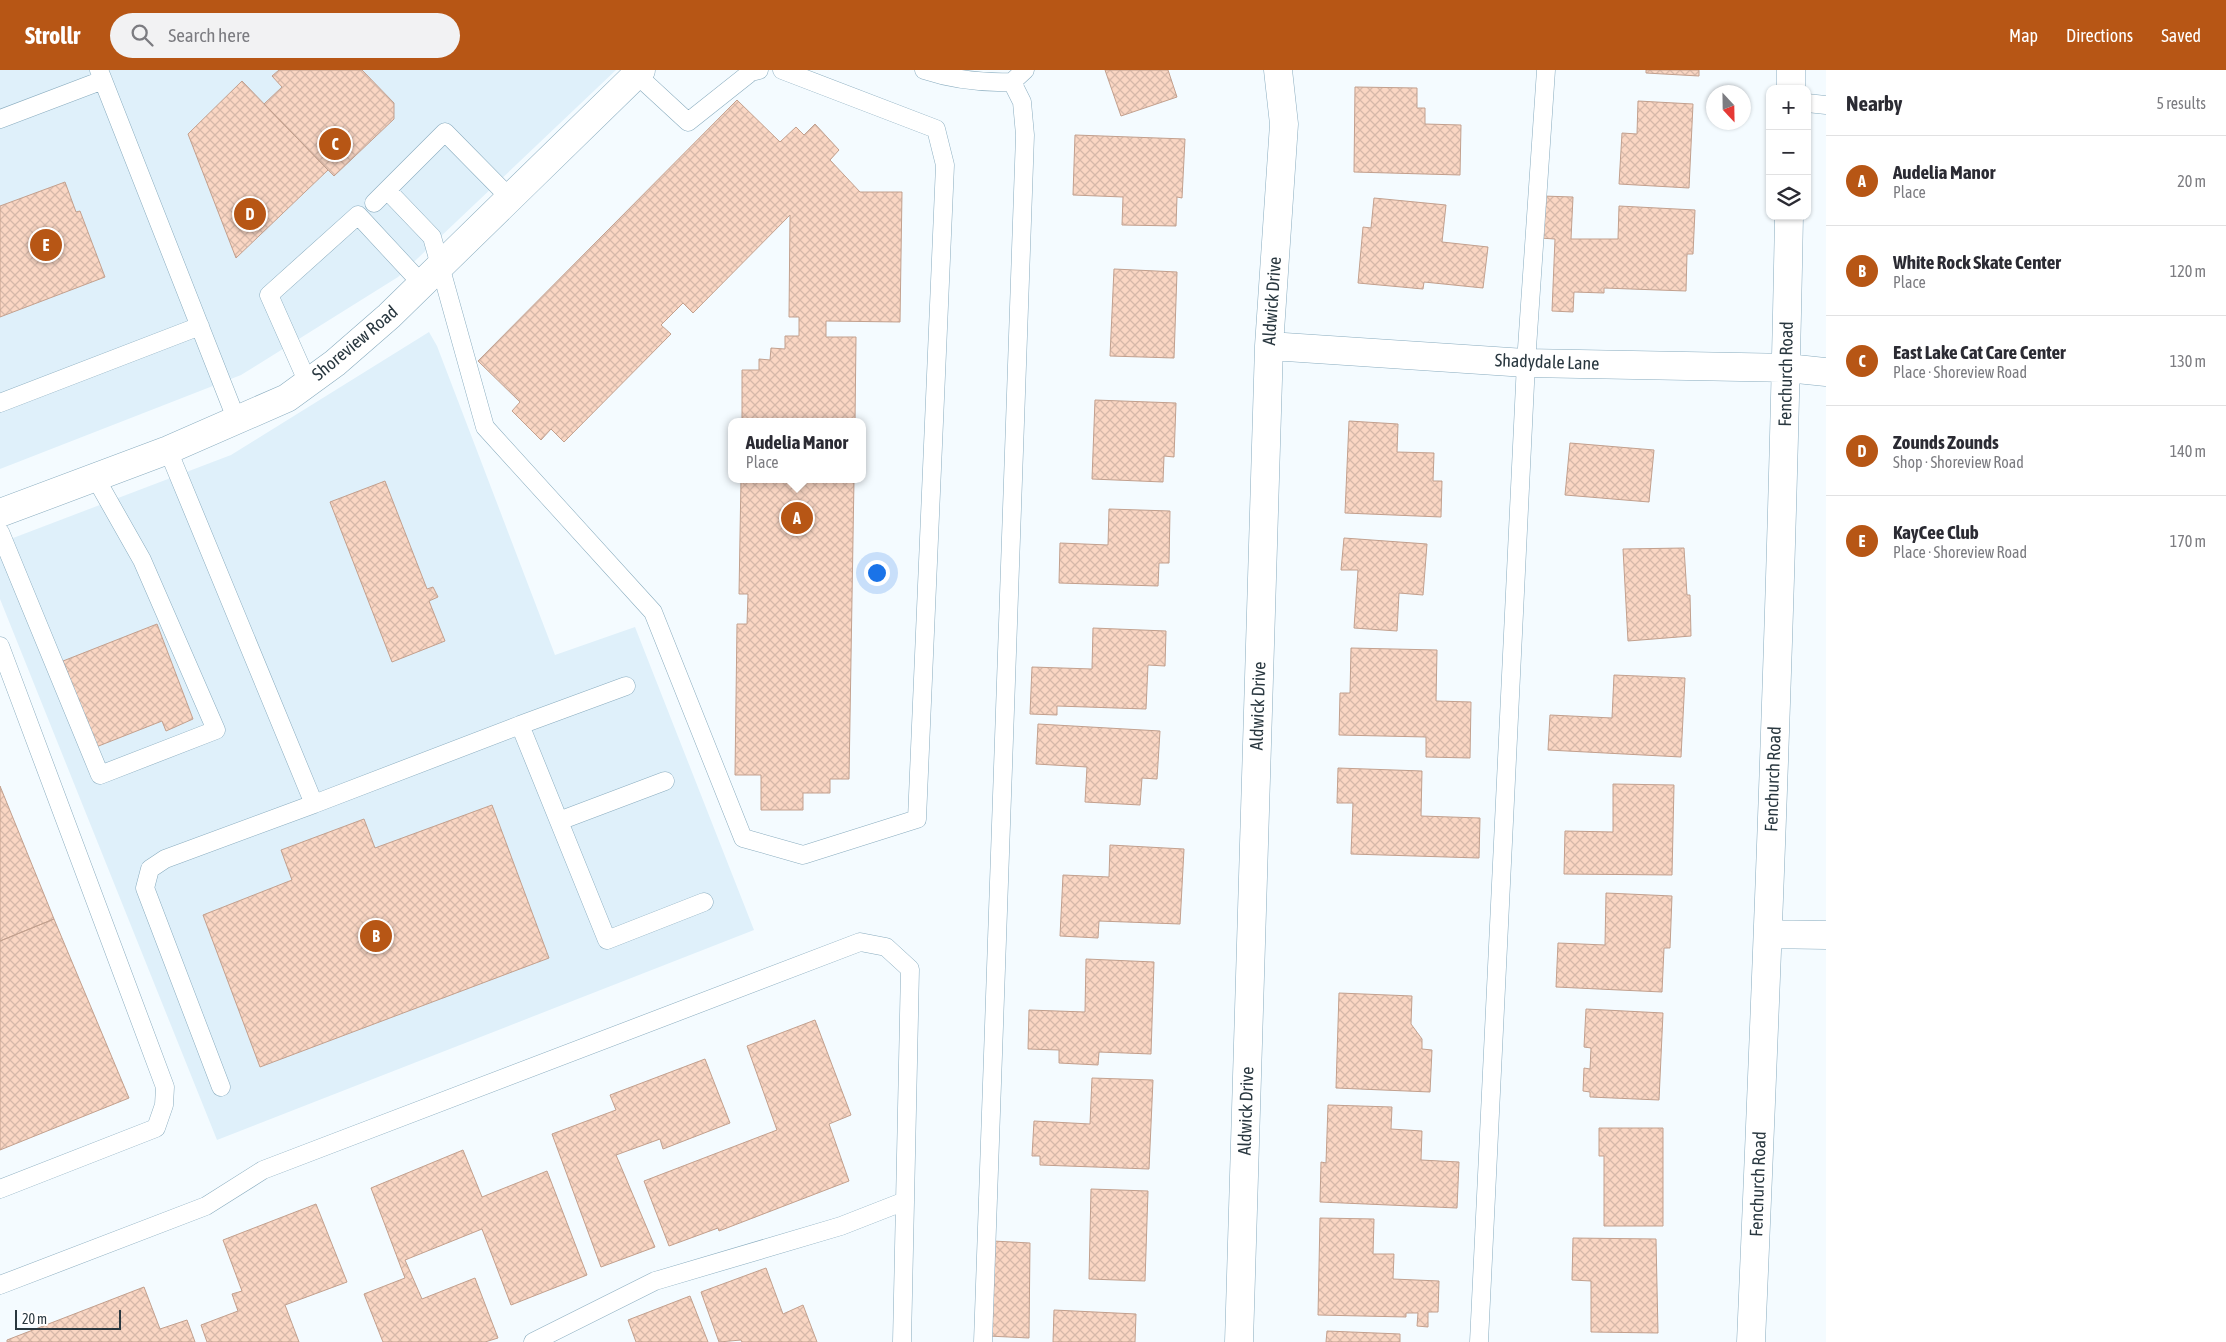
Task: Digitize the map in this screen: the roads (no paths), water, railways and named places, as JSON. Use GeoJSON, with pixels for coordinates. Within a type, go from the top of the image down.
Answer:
{"type":"FeatureCollection","features":[{"type":"Feature","properties":{"kind":"street","name":"Aldwick Drive"},"geometry":{"type":"LineString","coordinates":[[1239,1342],[1269,346],[1284,124],[1278,70]]}},
{"type":"Feature","properties":{"kind":"street"},"geometry":{"type":"LineString","coordinates":[[1791,85],[1792,70]]}},
{"type":"Feature","properties":{"kind":"street","name":"Shoreview Road"},"geometry":{"type":"LineString","coordinates":[[0,513],[168,450],[287,398],[335,364],[389,316],[639,72]]}},
{"type":"Feature","properties":{"kind":"street","name":"Fenchurch Road"},"geometry":{"type":"LineString","coordinates":[[1751,1342],[1768,934],[1786,368],[1788,220]]}},
{"type":"Feature","properties":{"kind":"street","name":"Shadydale Lane"},"geometry":{"type":"LineString","coordinates":[[1269,346],[1526,363],[1786,368],[1826,372]]}},
{"type":"Feature","properties":{"kind":"street"},"geometry":{"type":"LineString","coordinates":[[1768,934],[1826,935]]}},
{"type":"Feature","properties":{"kind":"lane"},"geometry":{"type":"LineString","coordinates":[[639,72],[688,122],[750,72],[759,70]]}},
{"type":"Feature","properties":{"kind":"lane"},"geometry":{"type":"LineString","coordinates":[[387,190],[432,237],[431,275],[485,427],[653,612],[743,838],[803,855],[918,819],[945,165],[936,129],[782,70]]}},
{"type":"Feature","properties":{"kind":"lane"},"geometry":{"type":"LineString","coordinates":[[924,70],[948,78],[981,83],[1012,82],[1025,70]]}},
{"type":"Feature","properties":{"kind":"lane"},"geometry":{"type":"LineString","coordinates":[[1479,1342],[1526,363],[1546,70]]}},
{"type":"Feature","properties":{"kind":"lane"},"geometry":{"type":"LineString","coordinates":[[0,119],[101,75],[237,421]]}},
{"type":"Feature","properties":{"kind":"lane"},"geometry":{"type":"LineString","coordinates":[[984,1342],[1025,135],[1022,102],[1012,82]]}},
{"type":"Feature","properties":{"kind":"lane"},"geometry":{"type":"LineString","coordinates":[[1811,103],[1826,105]]}},
{"type":"Feature","properties":{"kind":"lane"},"geometry":{"type":"LineString","coordinates":[[374,203],[445,132],[510,198]]}},
{"type":"Feature","properties":{"kind":"lane"},"geometry":{"type":"LineString","coordinates":[[308,382],[269,295],[358,215],[431,275]]}},
{"type":"Feature","properties":{"kind":"lane"},"geometry":{"type":"LineString","coordinates":[[0,403],[200,326]]}},
{"type":"Feature","properties":{"kind":"lane"},"geometry":{"type":"LineString","coordinates":[[168,450],[314,804]]}},
{"type":"Feature","properties":{"kind":"lane"},"geometry":{"type":"LineString","coordinates":[[0,532],[100,774],[216,730],[142,560],[95,477]]}},
{"type":"Feature","properties":{"kind":"lane"},"geometry":{"type":"LineString","coordinates":[[0,646],[165,1087],[164,1105],[156,1128],[0,1189]]}},
{"type":"Feature","properties":{"kind":"lane"},"geometry":{"type":"LineString","coordinates":[[221,1087],[145,888],[150,869],[165,859],[314,804],[520,724],[626,686]]}},
{"type":"Feature","properties":{"kind":"lane"},"geometry":{"type":"LineString","coordinates":[[520,724],[607,940],[704,902]]}},
{"type":"Feature","properties":{"kind":"lane"},"geometry":{"type":"LineString","coordinates":[[559,821],[665,781]]}},
{"type":"Feature","properties":{"kind":"lane"},"geometry":{"type":"LineString","coordinates":[[0,1285],[206,1206],[263,1170],[860,942],[886,947],[910,969],[902,1342]]}},
{"type":"Feature","properties":{"kind":"lane"},"geometry":{"type":"LineString","coordinates":[[533,1342],[655,1281],[841,1226],[905,1201]]}},
{"type":"Feature","properties":{"kind":"place","name":"East Lake Cat Care Center"},"geometry":{"type":"Point","coordinates":[335,144]}},
{"type":"Feature","properties":{"kind":"place","name":"Zounds Zounds"},"geometry":{"type":"Point","coordinates":[250,214]}},
{"type":"Feature","properties":{"kind":"place","name":"KayCee Club"},"geometry":{"type":"Point","coordinates":[46,245]}},
{"type":"Feature","properties":{"kind":"place","name":"Audelia Manor"},"geometry":{"type":"Point","coordinates":[797,518]}},
{"type":"Feature","properties":{"kind":"place","name":"White Rock Skate Center"},"geometry":{"type":"Point","coordinates":[376,936]}}]}
